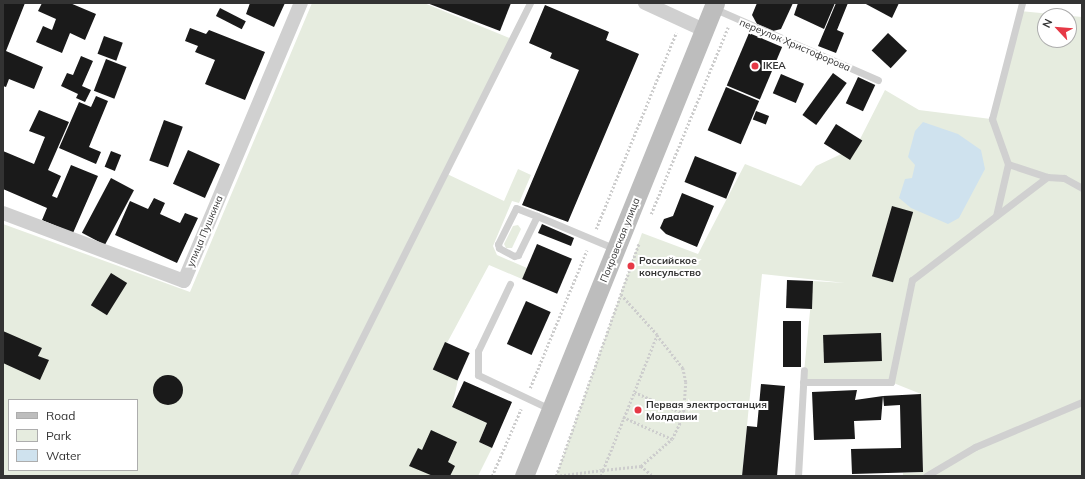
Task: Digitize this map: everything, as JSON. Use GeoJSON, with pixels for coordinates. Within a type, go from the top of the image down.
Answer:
{"type":"FeatureCollection","features":[{"type":"Feature","properties":{"kind":"main road","name":"Покровская улица"},"geometry":{"type":"LineString","coordinates":[[524,476],[552,410],[714,6]]}},
{"type":"Feature","properties":{"kind":"street","name":"улица Пушкина"},"geometry":{"type":"LineString","coordinates":[[3,213],[184,281],[301,3]]}},
{"type":"Feature","properties":{"kind":"street"},"geometry":{"type":"LineString","coordinates":[[645,3],[704,30]]}},
{"type":"Feature","properties":{"kind":"lane"},"geometry":{"type":"LineString","coordinates":[[293,476],[530,3]]}},
{"type":"Feature","properties":{"kind":"lane"},"geometry":{"type":"LineString","coordinates":[[996,216],[1008,164],[992,119],[1022,3]]}},
{"type":"Feature","properties":{"kind":"lane","name":"переулок Христофорова"},"geometry":{"type":"LineString","coordinates":[[714,6],[732,18],[878,80]]}},
{"type":"Feature","properties":{"kind":"lane"},"geometry":{"type":"LineString","coordinates":[[1008,164],[1047,177],[1064,178],[1082,188]]}},
{"type":"Feature","properties":{"kind":"lane"},"geometry":{"type":"LineString","coordinates":[[803,382],[891,382],[912,280],[1047,177]]}},
{"type":"Feature","properties":{"kind":"lane"},"geometry":{"type":"LineString","coordinates":[[537,216],[518,255],[514,256],[498,248],[513,210],[518,209],[537,216],[616,249]]}},
{"type":"Feature","properties":{"kind":"lane"},"geometry":{"type":"LineString","coordinates":[[510,284],[478,351],[478,375],[552,410]]}},
{"type":"Feature","properties":{"kind":"lane"},"geometry":{"type":"LineString","coordinates":[[798,476],[804,370]]}},
{"type":"Feature","properties":{"kind":"lane"},"geometry":{"type":"LineString","coordinates":[[926,476],[975,447],[1082,402]]}},
{"type":"Feature","properties":{"kind":"path"},"geometry":{"type":"LineString","coordinates":[[648,221],[732,18]]}},
{"type":"Feature","properties":{"kind":"path"},"geometry":{"type":"LineString","coordinates":[[621,295],[657,335],[683,368],[686,382],[684,414],[672,439],[641,466],[556,476],[640,240]]}},
{"type":"Feature","properties":{"kind":"path"},"geometry":{"type":"LineString","coordinates":[[601,476],[623,417],[657,335]]}},
{"type":"Feature","properties":{"kind":"path"},"geometry":{"type":"LineString","coordinates":[[633,392],[684,414]]}},
{"type":"Feature","properties":{"kind":"path"},"geometry":{"type":"LineString","coordinates":[[623,417],[672,439]]}},
{"type":"Feature","properties":{"kind":"path"},"geometry":{"type":"LineString","coordinates":[[641,466],[653,476]]}},
{"type":"Feature","properties":{"kind":"green space"},"geometry":{"type":"Polygon","coordinates":[[[312,3],[424,3],[512,39],[445,173],[504,201],[518,169],[531,175],[519,203],[512,201],[493,246],[497,255],[527,268],[522,279],[489,265],[433,369],[458,380],[452,407],[487,423],[479,442],[492,448],[478,476],[3,476],[3,224],[190,292],[312,3]]]}},
{"type":"Feature","properties":{"kind":"green space"},"geometry":{"type":"Polygon","coordinates":[[[1020,11],[1037,13],[1037,48],[1077,48],[1077,17],[1082,17],[1082,476],[903,476],[903,473],[923,472],[921,394],[891,382],[803,382],[813,281],[845,283],[762,274],[742,476],[556,476],[642,233],[698,254],[745,164],[801,186],[816,166],[856,147],[885,90],[919,110],[991,119],[1020,11]]]}},
{"type":"Feature","properties":{"kind":"green space"},"geometry":{"type":"Polygon","coordinates":[[[518,225],[521,229],[512,248],[506,248],[504,244],[513,226],[518,225]]]}},
{"type":"Feature","properties":{"kind":"water"},"geometry":{"type":"Polygon","coordinates":[[[923,122],[958,134],[981,150],[985,169],[959,218],[948,224],[911,208],[899,198],[905,179],[912,178],[915,165],[908,157],[915,131],[923,122]]]}},
{"type":"Feature","properties":{"kind":"building"},"geometry":{"type":"Polygon","coordinates":[[[3,3],[25,3],[6,51],[43,67],[34,89],[9,79],[6,87],[3,86],[3,3]]]}},
{"type":"Feature","properties":{"kind":"building"},"geometry":{"type":"Polygon","coordinates":[[[42,3],[70,3],[96,14],[85,40],[70,33],[62,53],[36,42],[43,26],[52,30],[56,19],[38,11],[42,3]]]}},
{"type":"Feature","properties":{"kind":"building"},"geometry":{"type":"Polygon","coordinates":[[[250,3],[285,3],[274,27],[246,14],[250,3]]]}},
{"type":"Feature","properties":{"kind":"building"},"geometry":{"type":"Polygon","coordinates":[[[427,3],[511,3],[500,31],[427,3]]]}},
{"type":"Feature","properties":{"kind":"building"},"geometry":{"type":"Polygon","coordinates":[[[757,3],[793,3],[781,29],[773,31],[757,24],[752,15],[757,3]]]}},
{"type":"Feature","properties":{"kind":"building"},"geometry":{"type":"Polygon","coordinates":[[[798,3],[835,3],[824,29],[794,15],[798,3]]]}},
{"type":"Feature","properties":{"kind":"building"},"geometry":{"type":"Polygon","coordinates":[[[836,3],[848,3],[837,30],[844,33],[836,53],[818,46],[836,3]]]}},
{"type":"Feature","properties":{"kind":"building"},"geometry":{"type":"Polygon","coordinates":[[[864,3],[899,3],[892,18],[864,3]]]}},
{"type":"Feature","properties":{"kind":"building"},"geometry":{"type":"Polygon","coordinates":[[[545,5],[609,32],[606,40],[639,54],[568,222],[522,205],[579,70],[550,58],[552,53],[529,43],[545,5]]]}},
{"type":"Feature","properties":{"kind":"building"},"geometry":{"type":"Polygon","coordinates":[[[220,8],[246,21],[242,29],[216,16],[220,8]]]}},
{"type":"Feature","properties":{"kind":"building"},"geometry":{"type":"Polygon","coordinates":[[[190,28],[206,34],[209,30],[265,52],[245,100],[205,84],[215,60],[195,52],[198,46],[185,41],[190,28]]]}},
{"type":"Feature","properties":{"kind":"building","name":"IKEA"},"geometry":{"type":"Polygon","coordinates":[[[749,33],[782,47],[760,100],[727,85],[749,33]]]}},
{"type":"Feature","properties":{"kind":"building"},"geometry":{"type":"Polygon","coordinates":[[[888,33],[907,51],[891,68],[872,51],[888,33]]]}},
{"type":"Feature","properties":{"kind":"building"},"geometry":{"type":"Polygon","coordinates":[[[104,36],[123,43],[116,61],[98,54],[104,36]]]}},
{"type":"Feature","properties":{"kind":"building"},"geometry":{"type":"Polygon","coordinates":[[[81,56],[93,61],[82,86],[91,90],[85,102],[76,98],[78,94],[61,86],[67,73],[73,75],[81,56]]]}},
{"type":"Feature","properties":{"kind":"building"},"geometry":{"type":"Polygon","coordinates":[[[106,59],[127,67],[114,99],[94,91],[106,59]]]}},
{"type":"Feature","properties":{"kind":"building"},"geometry":{"type":"Polygon","coordinates":[[[833,73],[847,83],[816,125],[802,115],[833,73]]]}},
{"type":"Feature","properties":{"kind":"building"},"geometry":{"type":"Polygon","coordinates":[[[781,74],[804,84],[796,103],[773,93],[781,74]]]}},
{"type":"Feature","properties":{"kind":"building"},"geometry":{"type":"Polygon","coordinates":[[[858,77],[875,85],[863,111],[846,103],[858,77]]]}},
{"type":"Feature","properties":{"kind":"building"},"geometry":{"type":"Polygon","coordinates":[[[726,87],[759,101],[741,144],[708,130],[726,87]]]}},
{"type":"Feature","properties":{"kind":"building"},"geometry":{"type":"Polygon","coordinates":[[[96,96],[108,101],[89,147],[101,152],[96,164],[59,148],[79,102],[91,107],[96,96]]]}},
{"type":"Feature","properties":{"kind":"building"},"geometry":{"type":"Polygon","coordinates":[[[39,110],[69,122],[48,170],[61,176],[52,196],[57,198],[71,165],[98,176],[73,233],[42,220],[47,208],[3,189],[3,151],[34,164],[45,137],[29,131],[39,110]]]}},
{"type":"Feature","properties":{"kind":"building"},"geometry":{"type":"Polygon","coordinates":[[[756,111],[769,116],[766,124],[753,119],[756,111]]]}},
{"type":"Feature","properties":{"kind":"building"},"geometry":{"type":"Polygon","coordinates":[[[164,120],[183,127],[168,167],[149,160],[164,120]]]}},
{"type":"Feature","properties":{"kind":"building"},"geometry":{"type":"Polygon","coordinates":[[[836,124],[862,140],[850,160],[824,144],[836,124]]]}},
{"type":"Feature","properties":{"kind":"building"},"geometry":{"type":"Polygon","coordinates":[[[188,150],[220,164],[205,198],[173,184],[188,150]]]}},
{"type":"Feature","properties":{"kind":"building"},"geometry":{"type":"Polygon","coordinates":[[[111,151],[121,155],[115,171],[105,167],[111,151]]]}},
{"type":"Feature","properties":{"kind":"building"},"geometry":{"type":"Polygon","coordinates":[[[695,156],[737,173],[726,199],[685,182],[695,156]]]}},
{"type":"Feature","properties":{"kind":"building"},"geometry":{"type":"Polygon","coordinates":[[[111,178],[134,190],[105,245],[82,233],[111,178]]]}},
{"type":"Feature","properties":{"kind":"building"},"geometry":{"type":"Polygon","coordinates":[[[682,193],[714,206],[697,247],[666,234],[660,228],[664,219],[673,216],[682,193]]]}},
{"type":"Feature","properties":{"kind":"building"},"geometry":{"type":"Polygon","coordinates":[[[154,198],[165,203],[160,214],[180,223],[185,213],[198,218],[177,263],[115,235],[130,201],[148,209],[154,198]]]}},
{"type":"Feature","properties":{"kind":"building"},"geometry":{"type":"Polygon","coordinates":[[[892,206],[913,212],[893,282],[872,276],[892,206]]]}},
{"type":"Feature","properties":{"kind":"building"},"geometry":{"type":"Polygon","coordinates":[[[542,224],[574,238],[571,246],[538,233],[542,224]]]}},
{"type":"Feature","properties":{"kind":"building"},"geometry":{"type":"Polygon","coordinates":[[[537,244],[572,259],[557,294],[522,279],[537,244]]]}},
{"type":"Feature","properties":{"kind":"building"},"geometry":{"type":"Polygon","coordinates":[[[111,273],[127,283],[107,315],[91,305],[111,273]]]}},
{"type":"Feature","properties":{"kind":"building"},"geometry":{"type":"Polygon","coordinates":[[[787,280],[813,281],[812,309],[786,308],[787,280]]]}},
{"type":"Feature","properties":{"kind":"building"},"geometry":{"type":"Polygon","coordinates":[[[526,301],[551,312],[532,355],[507,344],[526,301]]]}},
{"type":"Feature","properties":{"kind":"building"},"geometry":{"type":"Polygon","coordinates":[[[783,321],[801,321],[801,367],[783,367],[783,321]]]}},
{"type":"Feature","properties":{"kind":"building"},"geometry":{"type":"Polygon","coordinates":[[[3,331],[42,348],[38,356],[49,360],[40,380],[3,363],[3,331]]]}},
{"type":"Feature","properties":{"kind":"building"},"geometry":{"type":"Polygon","coordinates":[[[881,333],[882,361],[824,363],[823,335],[881,333]]]}},
{"type":"Feature","properties":{"kind":"building"},"geometry":{"type":"Polygon","coordinates":[[[445,342],[470,353],[457,380],[433,369],[445,342]]]}},
{"type":"Feature","properties":{"kind":"building"},"geometry":{"type":"Polygon","coordinates":[[[168,375],[179,379],[183,390],[179,401],[168,405],[157,401],[153,390],[157,379],[168,375]]]}},
{"type":"Feature","properties":{"kind":"building"},"geometry":{"type":"Polygon","coordinates":[[[464,381],[512,402],[492,448],[479,442],[487,423],[452,407],[464,381]]]}},
{"type":"Feature","properties":{"kind":"building"},"geometry":{"type":"Polygon","coordinates":[[[761,384],[785,386],[777,476],[742,476],[747,426],[757,427],[761,384]]]}},
{"type":"Feature","properties":{"kind":"building"},"geometry":{"type":"Polygon","coordinates":[[[857,390],[855,400],[883,396],[881,420],[854,421],[855,439],[814,440],[812,392],[857,390]]]}},
{"type":"Feature","properties":{"kind":"building"},"geometry":{"type":"Polygon","coordinates":[[[921,394],[923,472],[852,474],[851,449],[901,448],[900,405],[884,406],[883,396],[921,394]]]}},
{"type":"Feature","properties":{"kind":"building"},"geometry":{"type":"Polygon","coordinates":[[[431,430],[457,442],[448,462],[455,466],[450,476],[433,476],[409,466],[418,448],[422,450],[431,430]]]}},
{"type":"Feature","properties":{"kind":"place","name":"IKEA"},"geometry":{"type":"Point","coordinates":[755,66]}},
{"type":"Feature","properties":{"kind":"place","name":"Российское консульство"},"geometry":{"type":"Point","coordinates":[631,266]}},
{"type":"Feature","properties":{"kind":"place","name":"Первая электростанция Молдавии"},"geometry":{"type":"Point","coordinates":[638,410]}}]}
